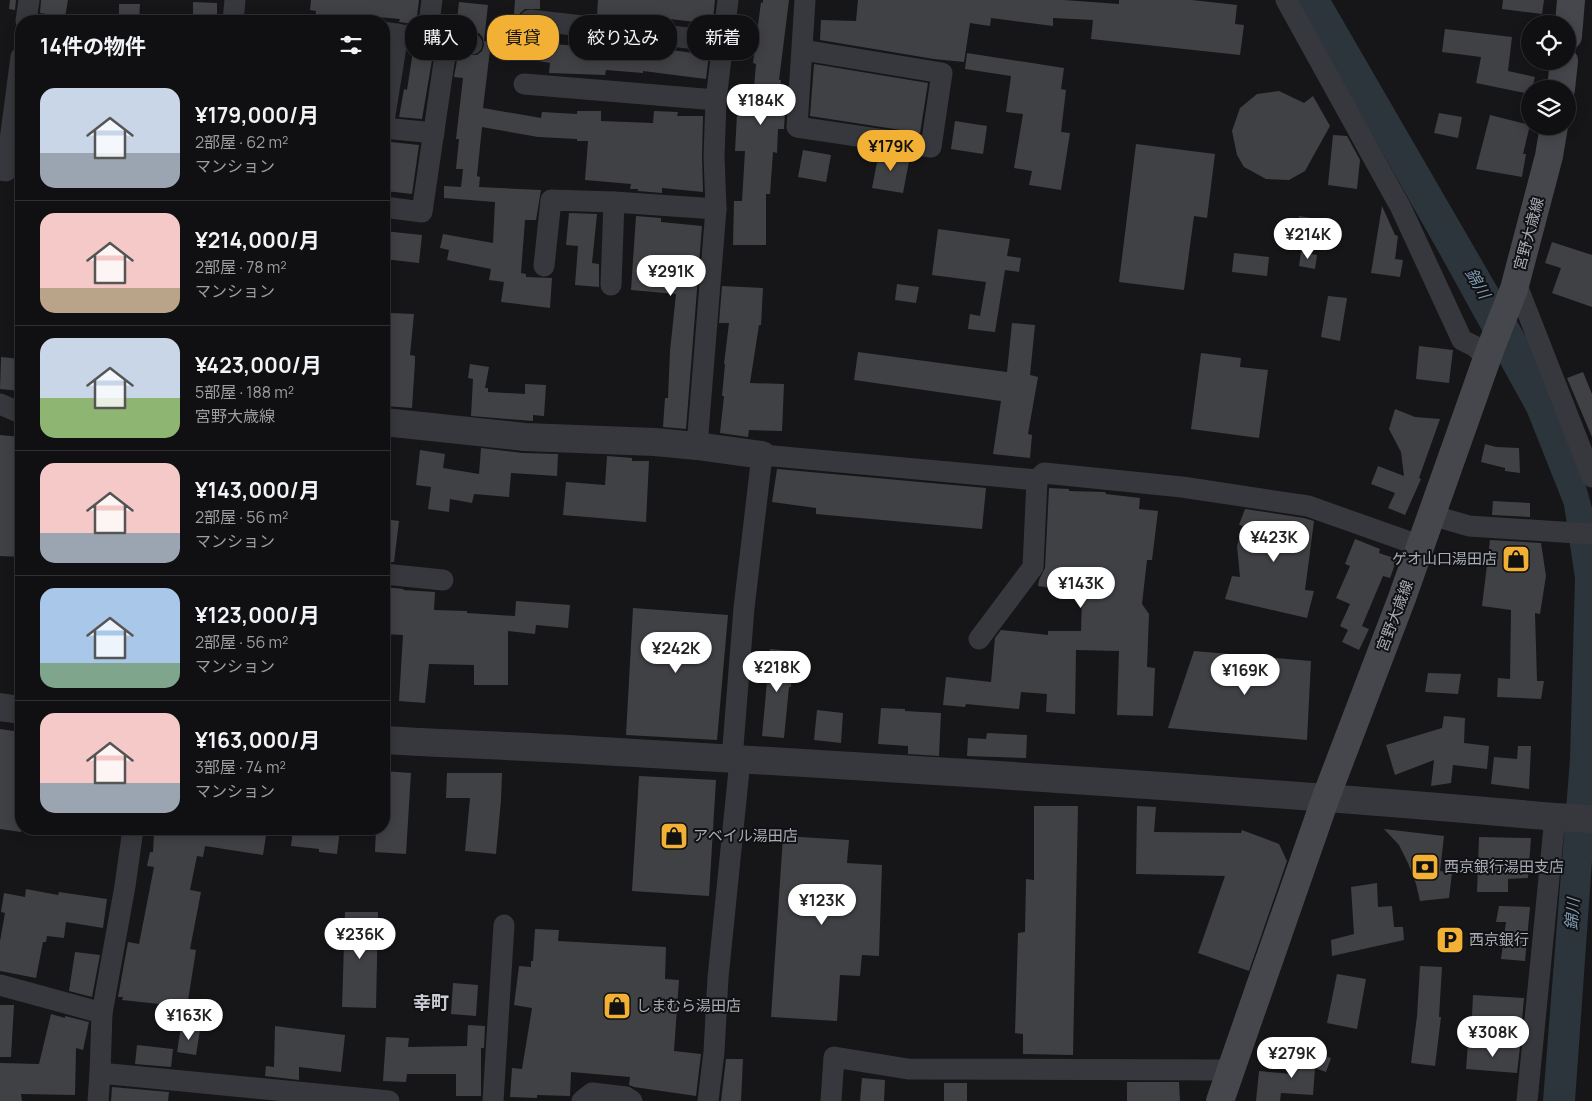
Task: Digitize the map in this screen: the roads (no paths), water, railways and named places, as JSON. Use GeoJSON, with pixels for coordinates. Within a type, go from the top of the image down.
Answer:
{"type":"FeatureCollection","features":[{"type":"Feature","properties":{"kind":"main road"},"geometry":{"type":"LineString","coordinates":[[1570,15],[1571,0]]}},
{"type":"Feature","properties":{"kind":"main road","name":"宮野大歳線"},"geometry":{"type":"LineString","coordinates":[[1220,1101],[1326,797],[1421,546],[1515,286],[1547,164],[1552,135]]}},
{"type":"Feature","properties":{"kind":"street"},"geometry":{"type":"LineString","coordinates":[[27,15],[29,0]]}},
{"type":"Feature","properties":{"kind":"street"},"geometry":{"type":"LineString","coordinates":[[234,15],[235,0]]}},
{"type":"Feature","properties":{"kind":"street"},"geometry":{"type":"LineString","coordinates":[[432,0],[434,15]]}},
{"type":"Feature","properties":{"kind":"street"},"geometry":{"type":"LineString","coordinates":[[726,15],[728,0]]}},
{"type":"Feature","properties":{"kind":"street"},"geometry":{"type":"LineString","coordinates":[[803,50],[942,72],[931,147],[797,127],[805,0]]}},
{"type":"Feature","properties":{"kind":"street"},"geometry":{"type":"LineString","coordinates":[[1286,0],[1401,208],[1462,340],[1489,354]]}},
{"type":"Feature","properties":{"kind":"street"},"geometry":{"type":"LineString","coordinates":[[559,23],[687,38]]}},
{"type":"Feature","properties":{"kind":"street"},"geometry":{"type":"LineString","coordinates":[[390,46],[391,33],[405,35]]}},
{"type":"Feature","properties":{"kind":"street"},"geometry":{"type":"LineString","coordinates":[[390,208],[422,212],[434,133],[436,60]]}},
{"type":"Feature","properties":{"kind":"street"},"geometry":{"type":"LineString","coordinates":[[697,446],[716,209],[714,156],[716,100],[720,60]]}},
{"type":"Feature","properties":{"kind":"street"},"geometry":{"type":"LineString","coordinates":[[524,84],[716,100]]}},
{"type":"Feature","properties":{"kind":"street"},"geometry":{"type":"LineString","coordinates":[[0,170],[6,171],[15,103]]}},
{"type":"Feature","properties":{"kind":"street"},"geometry":{"type":"LineString","coordinates":[[390,129],[434,133]]}},
{"type":"Feature","properties":{"kind":"street"},"geometry":{"type":"LineString","coordinates":[[544,266],[551,200],[716,209]]}},
{"type":"Feature","properties":{"kind":"street"},"geometry":{"type":"LineString","coordinates":[[611,285],[614,202]]}},
{"type":"Feature","properties":{"kind":"street"},"geometry":{"type":"LineString","coordinates":[[1515,286],[1592,477]]}},
{"type":"Feature","properties":{"kind":"street"},"geometry":{"type":"LineString","coordinates":[[0,404],[15,410]]}},
{"type":"Feature","properties":{"kind":"street"},"geometry":{"type":"LineString","coordinates":[[390,423],[524,437],[655,442],[762,455],[1037,480]]}},
{"type":"Feature","properties":{"kind":"street"},"geometry":{"type":"LineString","coordinates":[[708,1101],[714,1052],[718,978],[736,759],[744,608],[762,455]]}},
{"type":"Feature","properties":{"kind":"street"},"geometry":{"type":"LineString","coordinates":[[979,639],[1033,567],[1037,480],[1044,473],[1182,487],[1308,506],[1421,546]]}},
{"type":"Feature","properties":{"kind":"street"},"geometry":{"type":"LineString","coordinates":[[1431,516],[1469,526],[1592,534]]}},
{"type":"Feature","properties":{"kind":"street"},"geometry":{"type":"LineString","coordinates":[[390,575],[443,580]]}},
{"type":"Feature","properties":{"kind":"street"},"geometry":{"type":"LineString","coordinates":[[0,707],[15,709]]}},
{"type":"Feature","properties":{"kind":"street"},"geometry":{"type":"LineString","coordinates":[[390,740],[736,759],[1326,797],[1592,819]]}},
{"type":"Feature","properties":{"kind":"street"},"geometry":{"type":"LineString","coordinates":[[1527,1101],[1558,817]]}},
{"type":"Feature","properties":{"kind":"street"},"geometry":{"type":"LineString","coordinates":[[98,1101],[102,1013],[132,835]]}},
{"type":"Feature","properties":{"kind":"street"},"geometry":{"type":"LineString","coordinates":[[493,1101],[504,925]]}},
{"type":"Feature","properties":{"kind":"street"},"geometry":{"type":"LineString","coordinates":[[0,986],[102,1013]]}},
{"type":"Feature","properties":{"kind":"street"},"geometry":{"type":"LineString","coordinates":[[831,1101],[834,1057],[908,1069],[1232,1070]]}},
{"type":"Feature","properties":{"kind":"street"},"geometry":{"type":"LineString","coordinates":[[100,1073],[389,1101]]}},
{"type":"Feature","properties":{"kind":"street"},"geometry":{"type":"LineString","coordinates":[[582,1101],[592,1092],[626,1097],[632,1101]]}},
{"type":"Feature","properties":{"kind":"water","name":"錦川"},"geometry":{"type":"Polygon","coordinates":[[[1296,0],[1331,0],[1536,354],[1578,456],[1592,508],[1592,861],[1575,1101],[1543,1101],[1570,759],[1575,578],[1564,505],[1527,412],[1296,0]]]}},
{"type":"Feature","properties":{"kind":"place","name":"ゲオ山口湯田店"},"geometry":{"type":"Point","coordinates":[1516,559]}},
{"type":"Feature","properties":{"kind":"place","name":"アベイル湯田店"},"geometry":{"type":"Point","coordinates":[674,836]}},
{"type":"Feature","properties":{"kind":"place","name":"西京銀行湯田支店"},"geometry":{"type":"Point","coordinates":[1425,867]}},
{"type":"Feature","properties":{"kind":"place","name":"西京銀行"},"geometry":{"type":"Point","coordinates":[1450,940]}},
{"type":"Feature","properties":{"kind":"place","name":"しまむら湯田店"},"geometry":{"type":"Point","coordinates":[617,1006]}},
{"type":"Feature","properties":{"kind":"district","name":"幸町"},"geometry":{"type":"Point","coordinates":[431,1003]}}]}
